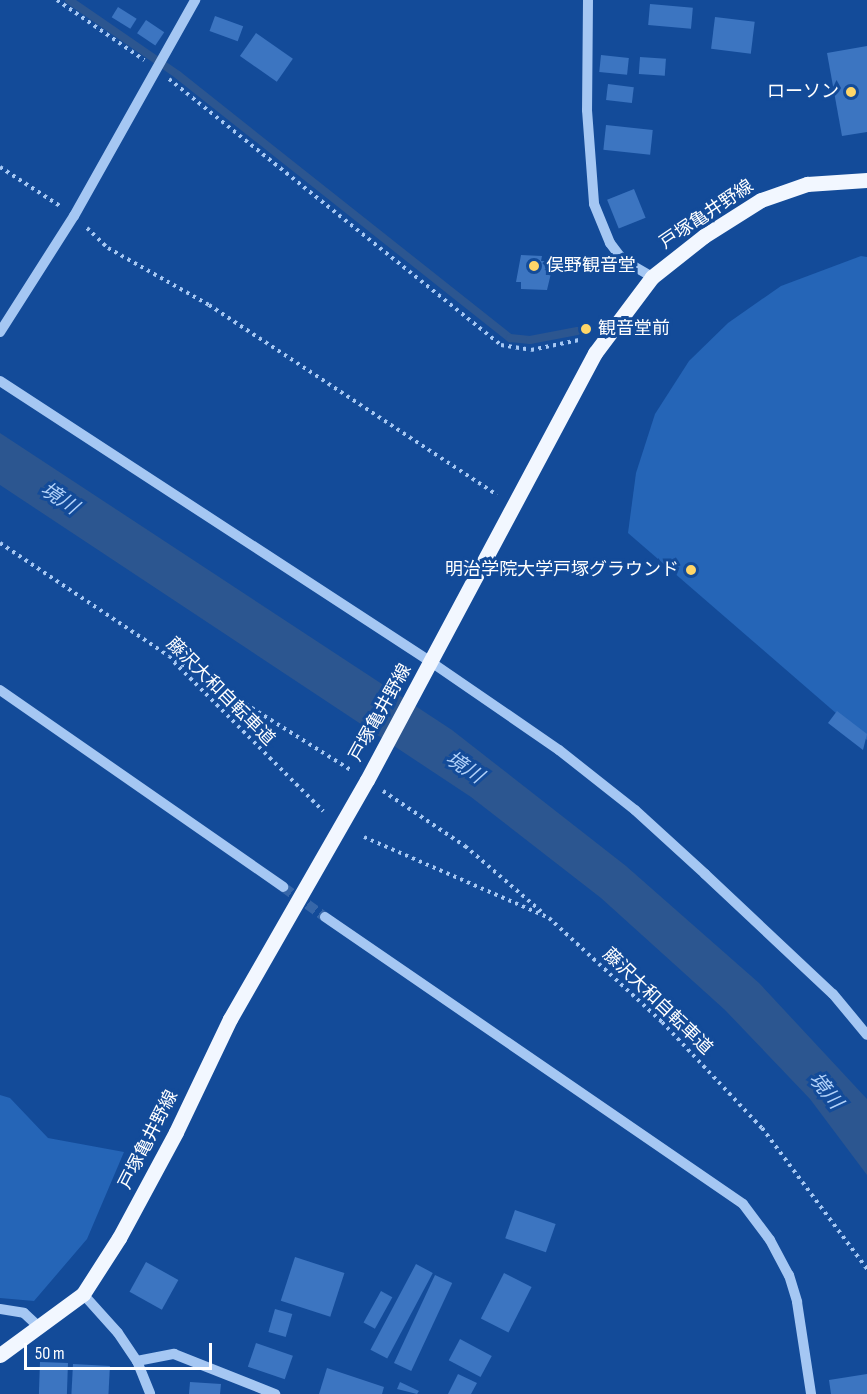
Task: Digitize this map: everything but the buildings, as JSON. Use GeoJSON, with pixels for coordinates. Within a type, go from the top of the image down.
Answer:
{"type":"FeatureCollection","features":[{"type":"Feature","properties":{"kind":"main road","name":"戸塚亀井野線"},"geometry":{"type":"LineString","coordinates":[[0,1355],[40,1328],[83,1294],[119,1238],[176,1132],[230,1019],[368,776],[595,353],[609,334],[652,277],[704,236],[761,200],[807,184],[867,180]]}},
{"type":"Feature","properties":{"kind":"street"},"geometry":{"type":"LineString","coordinates":[[0,332],[74,216],[159,69],[195,0]]}},
{"type":"Feature","properties":{"kind":"street"},"geometry":{"type":"LineString","coordinates":[[588,0],[587,110],[594,204],[610,243],[623,260],[652,277]]}},
{"type":"Feature","properties":{"kind":"street"},"geometry":{"type":"LineString","coordinates":[[0,381],[428,667],[559,750],[635,810],[825,987],[867,1035]]}},
{"type":"Feature","properties":{"kind":"street"},"geometry":{"type":"LineString","coordinates":[[0,690],[284,887]]}},
{"type":"Feature","properties":{"kind":"street"},"geometry":{"type":"LineString","coordinates":[[325,916],[744,1204],[770,1240],[789,1275],[797,1302],[811,1394]]}},
{"type":"Feature","properties":{"kind":"street"},"geometry":{"type":"LineString","coordinates":[[83,1294],[137,1361],[150,1394]]}},
{"type":"Feature","properties":{"kind":"street"},"geometry":{"type":"LineString","coordinates":[[0,1309],[24,1313],[40,1328]]}},
{"type":"Feature","properties":{"kind":"street"},"geometry":{"type":"LineString","coordinates":[[137,1361],[174,1354],[275,1394]]}},
{"type":"Feature","properties":{"kind":"path"},"geometry":{"type":"LineString","coordinates":[[57,0],[159,69],[501,345],[531,350],[609,334]]}},
{"type":"Feature","properties":{"kind":"path"},"geometry":{"type":"LineString","coordinates":[[0,167],[74,216],[108,248],[209,305],[484,488]]}},
{"type":"Feature","properties":{"kind":"path","name":"藤沢大和自転車道"},"geometry":{"type":"LineString","coordinates":[[0,543],[169,656],[248,740],[322,811]]}},
{"type":"Feature","properties":{"kind":"path"},"geometry":{"type":"LineString","coordinates":[[169,656],[368,776],[465,846],[549,918]]}},
{"type":"Feature","properties":{"kind":"path","name":"藤沢大和自転車道"},"geometry":{"type":"LineString","coordinates":[[364,837],[549,918],[662,1022],[762,1128],[867,1269]]}},
{"type":"Feature","properties":{"kind":"shaded area"},"geometry":{"type":"Polygon","coordinates":[[[861,256],[867,257],[867,740],[628,533],[636,473],[655,414],[689,361],[728,323],[781,286],[861,256]]]}},
{"type":"Feature","properties":{"kind":"shaded area"},"geometry":{"type":"Polygon","coordinates":[[[0,1095],[10,1098],[48,1138],[124,1152],[87,1239],[34,1301],[0,1298],[0,1095]]]}},
{"type":"Feature","properties":{"kind":"water","name":"境川"},"geometry":{"type":"Polygon","coordinates":[[[0,433],[452,730],[626,866],[759,983],[867,1099],[867,1175],[810,1099],[725,1010],[601,898],[471,797],[0,485],[0,433]]]}},
{"type":"Feature","properties":{"kind":"waterway"},"geometry":{"type":"LineString","coordinates":[[69,0],[178,75],[510,338],[530,340],[577,331]]}},
{"type":"Feature","properties":{"kind":"tunnel"},"geometry":{"type":"LineString","coordinates":[[283,887],[325,917]]}},
{"type":"Feature","properties":{"kind":"place","name":"ローソン"},"geometry":{"type":"Point","coordinates":[851,92]}},
{"type":"Feature","properties":{"kind":"place","name":"俣野観音堂"},"geometry":{"type":"Point","coordinates":[534,266]}},
{"type":"Feature","properties":{"kind":"place","name":"観音堂前"},"geometry":{"type":"Point","coordinates":[586,329]}},
{"type":"Feature","properties":{"kind":"place","name":"明治学院大学戸塚グラウンド"},"geometry":{"type":"Point","coordinates":[691,570]}}]}
